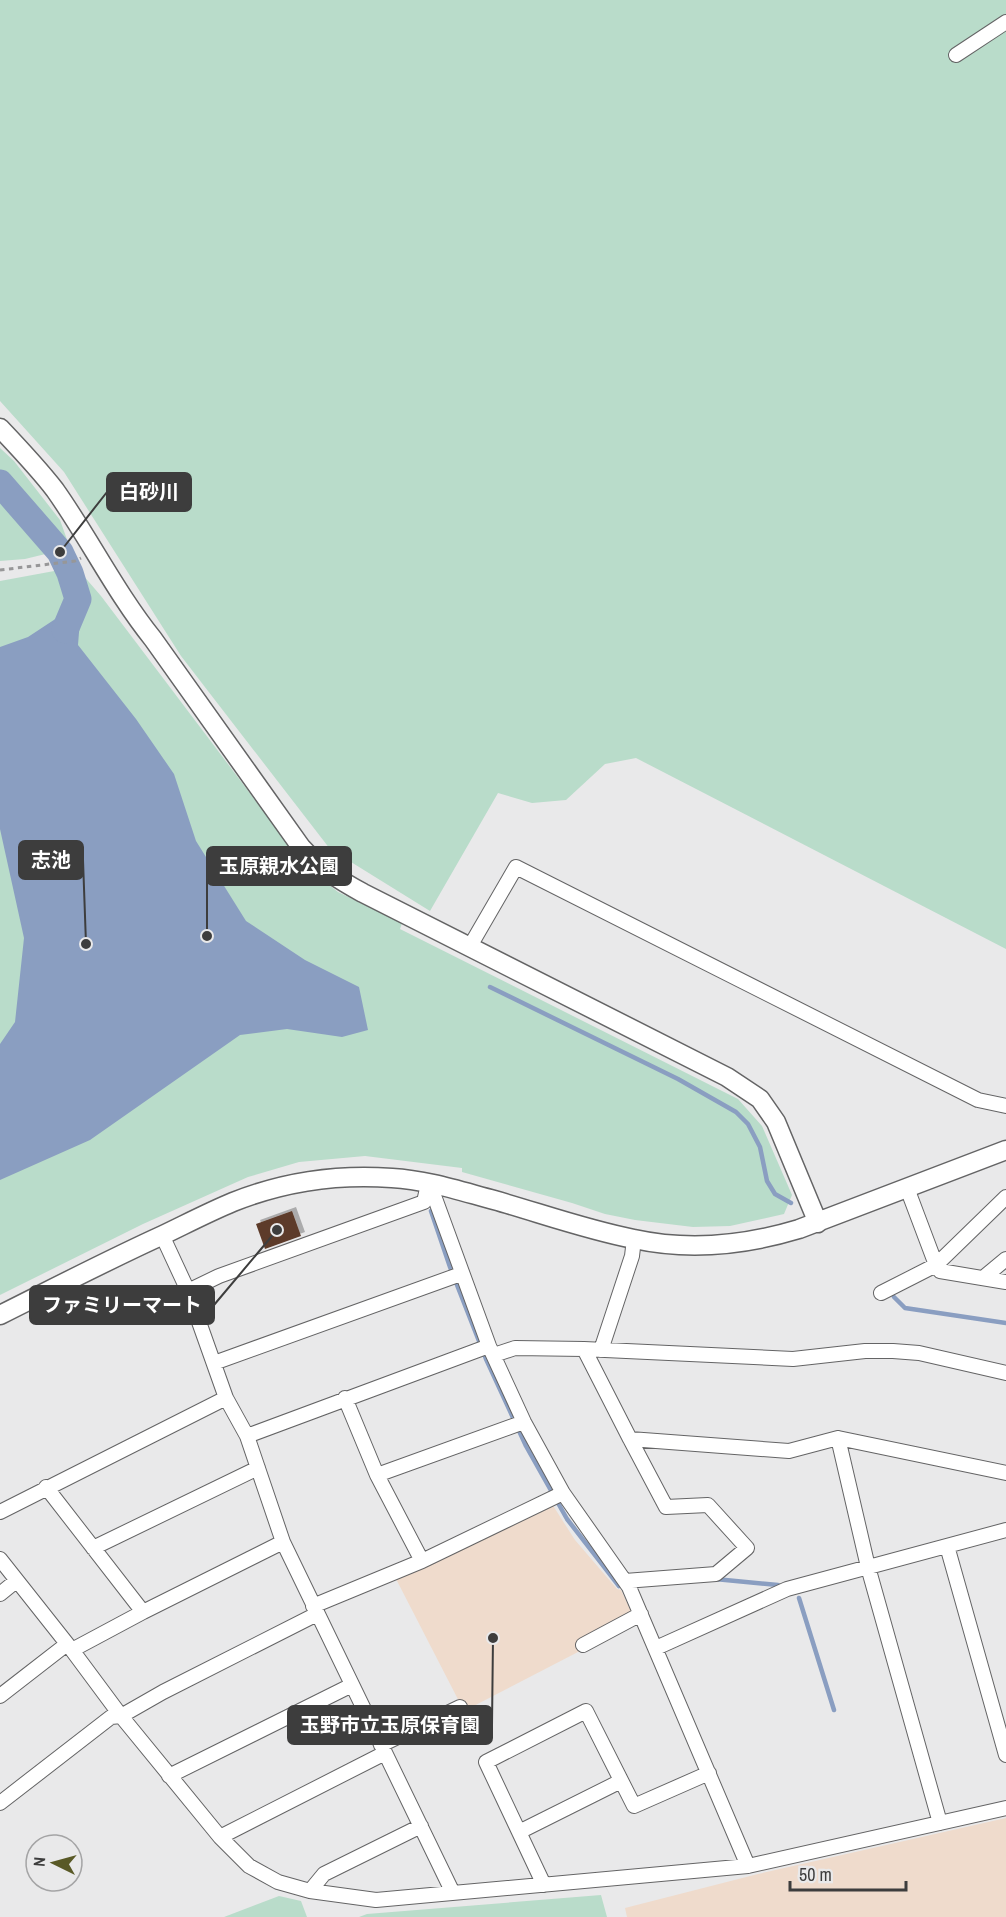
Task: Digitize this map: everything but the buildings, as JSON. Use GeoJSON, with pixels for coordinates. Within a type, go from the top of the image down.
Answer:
{"type":"FeatureCollection","features":[{"type":"Feature","properties":{"kind":"street"},"geometry":{"type":"LineString","coordinates":[[956,55],[1006,22]]}},
{"type":"Feature","properties":{"kind":"street"},"geometry":{"type":"LineString","coordinates":[[0,428],[55,490],[136,617],[307,853],[326,872],[469,948],[717,1072],[750,1091],[760,1099],[776,1122],[818,1222]]}},
{"type":"Feature","properties":{"kind":"street"},"geometry":{"type":"LineString","coordinates":[[469,948],[516,867],[978,1100],[1006,1106]]}},
{"type":"Feature","properties":{"kind":"street"},"geometry":{"type":"LineString","coordinates":[[0,1315],[232,1202],[274,1188],[316,1179],[392,1178],[429,1182],[634,1239],[707,1245],[770,1238],[1006,1150]]}},
{"type":"Feature","properties":{"kind":"street"},"geometry":{"type":"LineString","coordinates":[[429,1182],[456,1275],[519,1424],[558,1496],[625,1581],[656,1648],[748,1866]]}},
{"type":"Feature","properties":{"kind":"street"},"geometry":{"type":"LineString","coordinates":[[188,1291],[219,1276],[424,1202],[429,1182]]}},
{"type":"Feature","properties":{"kind":"street"},"geometry":{"type":"LineString","coordinates":[[907,1188],[940,1271],[1006,1281]]}},
{"type":"Feature","properties":{"kind":"street"},"geometry":{"type":"LineString","coordinates":[[881,1293],[936,1265],[1006,1197]]}},
{"type":"Feature","properties":{"kind":"street"},"geometry":{"type":"LineString","coordinates":[[162,1235],[188,1291],[226,1398],[247,1436],[283,1542],[453,1893]]}},
{"type":"Feature","properties":{"kind":"street"},"geometry":{"type":"LineString","coordinates":[[601,1350],[632,1256],[634,1239]]}},
{"type":"Feature","properties":{"kind":"street"},"geometry":{"type":"LineString","coordinates":[[983,1278],[1006,1259]]}},
{"type":"Feature","properties":{"kind":"street"},"geometry":{"type":"LineString","coordinates":[[213,1363],[456,1275]]}},
{"type":"Feature","properties":{"kind":"street"},"geometry":{"type":"LineString","coordinates":[[584,1349],[666,1507],[708,1505],[747,1548],[716,1574],[625,1581]]}},
{"type":"Feature","properties":{"kind":"street"},"geometry":{"type":"LineString","coordinates":[[247,1436],[345,1398],[486,1350],[584,1349],[793,1359],[865,1351],[893,1351],[919,1353],[1006,1372]]}},
{"type":"Feature","properties":{"kind":"street"},"geometry":{"type":"LineString","coordinates":[[0,1512],[226,1398]]}},
{"type":"Feature","properties":{"kind":"street"},"geometry":{"type":"LineString","coordinates":[[345,1398],[377,1475],[422,1561]]}},
{"type":"Feature","properties":{"kind":"street"},"geometry":{"type":"LineString","coordinates":[[377,1475],[519,1424]]}},
{"type":"Feature","properties":{"kind":"street"},"geometry":{"type":"LineString","coordinates":[[630,1439],[789,1451],[838,1438],[1006,1473]]}},
{"type":"Feature","properties":{"kind":"street"},"geometry":{"type":"LineString","coordinates":[[838,1438],[868,1567],[940,1822]]}},
{"type":"Feature","properties":{"kind":"street"},"geometry":{"type":"LineString","coordinates":[[93,1548],[258,1468]]}},
{"type":"Feature","properties":{"kind":"street"},"geometry":{"type":"LineString","coordinates":[[46,1487],[142,1612]]}},
{"type":"Feature","properties":{"kind":"street"},"geometry":{"type":"LineString","coordinates":[[0,1803],[111,1717],[121,1716],[315,1610],[558,1496]]}},
{"type":"Feature","properties":{"kind":"street"},"geometry":{"type":"LineString","coordinates":[[656,1648],[787,1589],[1006,1530]]}},
{"type":"Feature","properties":{"kind":"street"},"geometry":{"type":"LineString","coordinates":[[0,1696],[70,1647],[283,1542]]}},
{"type":"Feature","properties":{"kind":"street"},"geometry":{"type":"LineString","coordinates":[[947,1546],[1006,1755]]}},
{"type":"Feature","properties":{"kind":"street"},"geometry":{"type":"LineString","coordinates":[[0,1559],[121,1716],[220,1838],[249,1866],[278,1882],[310,1891],[376,1900],[748,1866],[1006,1808]]}},
{"type":"Feature","properties":{"kind":"street"},"geometry":{"type":"LineString","coordinates":[[0,1594],[16,1581]]}},
{"type":"Feature","properties":{"kind":"street"},"geometry":{"type":"LineString","coordinates":[[583,1645],[640,1614]]}},
{"type":"Feature","properties":{"kind":"street"},"geometry":{"type":"LineString","coordinates":[[170,1776],[352,1685]]}},
{"type":"Feature","properties":{"kind":"street"},"geometry":{"type":"LineString","coordinates":[[220,1838],[460,1707]]}},
{"type":"Feature","properties":{"kind":"street"},"geometry":{"type":"LineString","coordinates":[[544,1885],[486,1762],[586,1711],[634,1806],[709,1773]]}},
{"type":"Feature","properties":{"kind":"street"},"geometry":{"type":"LineString","coordinates":[[519,1832],[621,1781]]}},
{"type":"Feature","properties":{"kind":"street"},"geometry":{"type":"LineString","coordinates":[[310,1891],[324,1874],[421,1826]]}},
{"type":"Feature","properties":{"kind":"path"},"geometry":{"type":"LineString","coordinates":[[0,570],[75,561]]}},
{"type":"Feature","properties":{"kind":"shaded area"},"geometry":{"type":"Polygon","coordinates":[[[552,1504],[575,1540],[617,1589],[621,1590],[636,1622],[464,1711],[395,1577],[552,1504]]]}},
{"type":"Feature","properties":{"kind":"shaded area"},"geometry":{"type":"Polygon","coordinates":[[[1006,1818],[1006,1917],[627,1917],[625,1908],[758,1874],[1006,1818]]]}},
{"type":"Feature","properties":{"kind":"green space"},"geometry":{"type":"Polygon","coordinates":[[[0,0],[1006,0],[1006,949],[636,758],[605,764],[566,800],[532,803],[498,793],[430,911],[330,849],[181,656],[64,472],[0,401],[0,0]]]}},
{"type":"Feature","properties":{"kind":"green space"},"geometry":{"type":"Polygon","coordinates":[[[0,448],[14,461],[60,520],[70,548],[25,559],[0,561],[0,448]]]}},
{"type":"Feature","properties":{"kind":"green space"},"geometry":{"type":"Polygon","coordinates":[[[76,567],[101,596],[305,866],[338,892],[402,923],[400,929],[738,1099],[762,1126],[792,1195],[784,1214],[730,1226],[693,1227],[605,1214],[462,1172],[462,1168],[365,1156],[299,1162],[248,1177],[143,1224],[0,1295],[0,581],[76,567]]]}},
{"type":"Feature","properties":{"kind":"green space"},"geometry":{"type":"Polygon","coordinates":[[[601,1895],[607,1917],[359,1917],[367,1914],[601,1895]]]}},
{"type":"Feature","properties":{"kind":"green space"},"geometry":{"type":"Polygon","coordinates":[[[279,1896],[301,1901],[307,1917],[224,1917],[279,1896]]]}},
{"type":"Feature","properties":{"kind":"water"},"geometry":{"type":"Polygon","coordinates":[[[82,594],[78,645],[136,719],[174,774],[196,841],[246,921],[305,960],[359,987],[368,1030],[342,1037],[287,1029],[240,1035],[90,1140],[0,1180],[0,1044],[15,1022],[24,938],[0,829],[0,647],[28,637],[69,610],[70,601],[82,594]]]}},
{"type":"Feature","properties":{"kind":"waterway"},"geometry":{"type":"LineString","coordinates":[[0,483],[60,552],[70,573],[78,599],[65,630]]}},
{"type":"Feature","properties":{"kind":"waterway"},"geometry":{"type":"LineString","coordinates":[[490,987],[678,1079],[736,1112],[748,1124],[760,1147],[767,1181],[775,1194],[791,1203]]}},
{"type":"Feature","properties":{"kind":"waterway"},"geometry":{"type":"LineString","coordinates":[[431,1211],[486,1359],[526,1446],[567,1519],[619,1586]]}},
{"type":"Feature","properties":{"kind":"waterway"},"geometry":{"type":"LineString","coordinates":[[894,1297],[905,1308],[1006,1323]]}},
{"type":"Feature","properties":{"kind":"waterway"},"geometry":{"type":"LineString","coordinates":[[715,1579],[778,1585]]}},
{"type":"Feature","properties":{"kind":"waterway"},"geometry":{"type":"LineString","coordinates":[[799,1598],[834,1710]]}},
{"type":"Feature","properties":{"kind":"place","name":"白砂川"},"geometry":{"type":"Point","coordinates":[60,552]}},
{"type":"Feature","properties":{"kind":"place","name":"玉原親水公園"},"geometry":{"type":"Point","coordinates":[207,936]}},
{"type":"Feature","properties":{"kind":"place","name":"志池"},"geometry":{"type":"Point","coordinates":[86,944]}},
{"type":"Feature","properties":{"kind":"place","name":"ファミリーマート"},"geometry":{"type":"Point","coordinates":[277,1230]}},
{"type":"Feature","properties":{"kind":"place","name":"玉野市立玉原保育園"},"geometry":{"type":"Point","coordinates":[493,1638]}}]}
